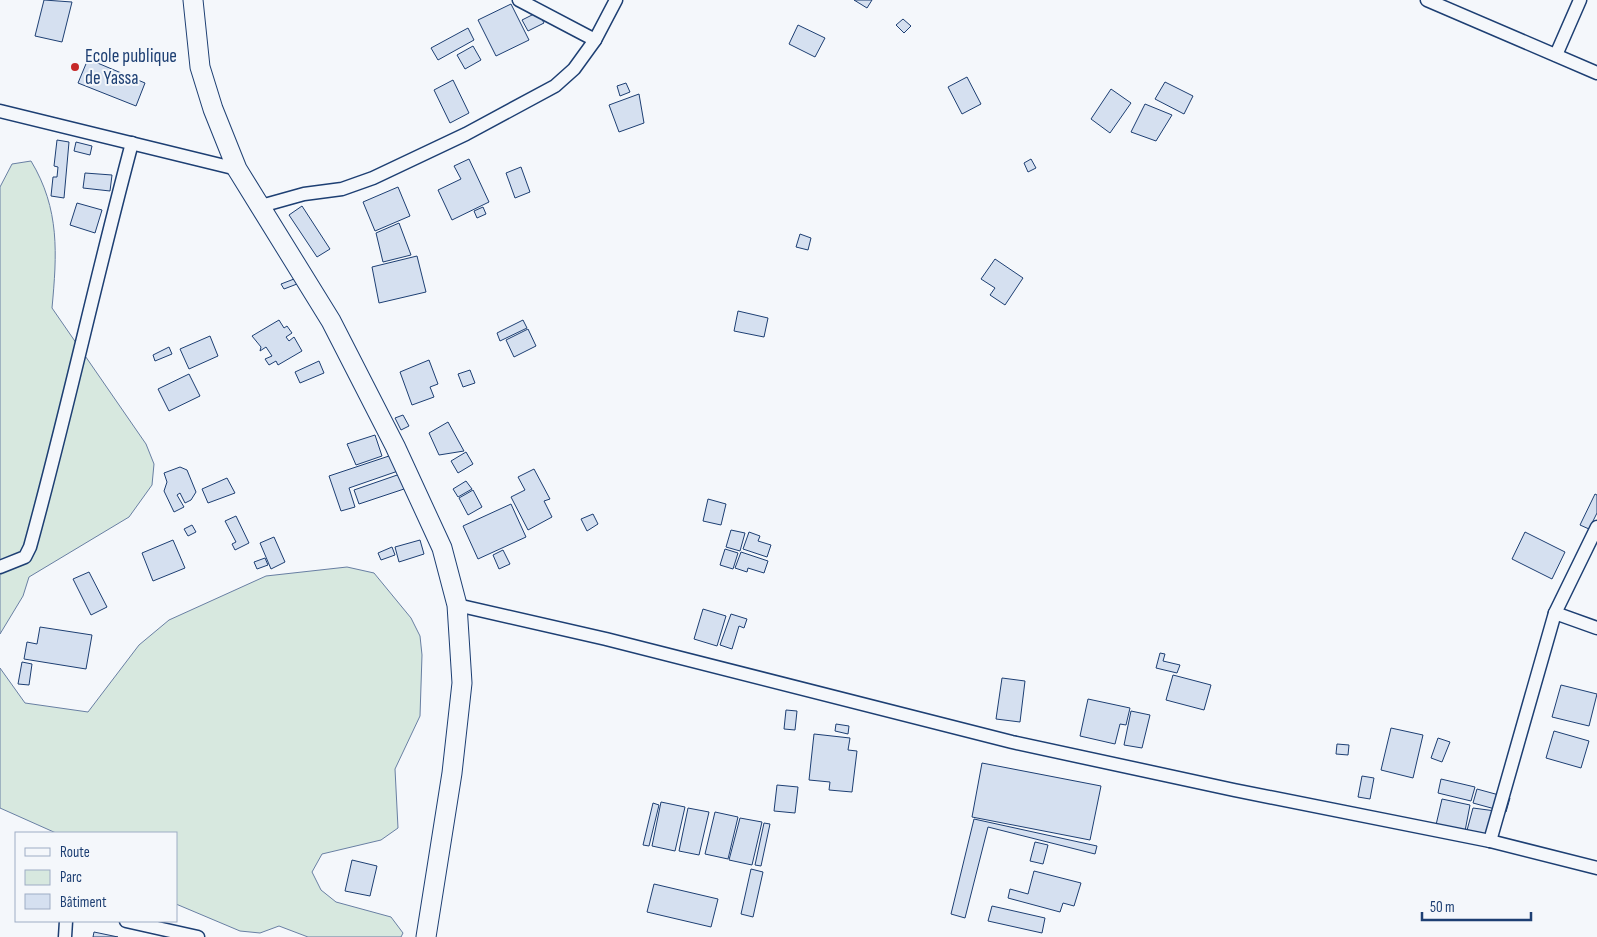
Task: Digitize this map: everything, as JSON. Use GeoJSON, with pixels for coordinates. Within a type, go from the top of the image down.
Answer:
{"type":"FeatureCollection","features":[{"type":"Feature","properties":{"kind":"main road"},"geometry":{"type":"LineString","coordinates":[[193,0],[200,67],[213,109],[237,169],[331,321],[412,479],[442,548],[457,605],[462,683],[452,772],[426,937]]}},
{"type":"Feature","properties":{"kind":"street"},"geometry":{"type":"LineString","coordinates":[[518,0],[595,40]]}},
{"type":"Feature","properties":{"kind":"street"},"geometry":{"type":"LineString","coordinates":[[261,206],[357,184],[466,134],[555,86],[574,69],[595,40],[616,0]]}},
{"type":"Feature","properties":{"kind":"street"},"geometry":{"type":"LineString","coordinates":[[1427,0],[1597,73]]}},
{"type":"Feature","properties":{"kind":"street"},"geometry":{"type":"LineString","coordinates":[[1556,55],[1580,0]]}},
{"type":"Feature","properties":{"kind":"street"},"geometry":{"type":"LineString","coordinates":[[0,111],[237,169]]}},
{"type":"Feature","properties":{"kind":"street"},"geometry":{"type":"LineString","coordinates":[[0,567],[25,557],[30,547],[56,452],[103,252],[132,143]]}},
{"type":"Feature","properties":{"kind":"street"},"geometry":{"type":"LineString","coordinates":[[1490,841],[1555,612],[1597,527]]}},
{"type":"Feature","properties":{"kind":"street"},"geometry":{"type":"LineString","coordinates":[[457,605],[606,638],[1012,742],[1234,790],[1490,841],[1597,868]]}},
{"type":"Feature","properties":{"kind":"street"},"geometry":{"type":"LineString","coordinates":[[1555,612],[1597,628]]}},
{"type":"Feature","properties":{"kind":"street"},"geometry":{"type":"LineString","coordinates":[[65,937],[66,922]]}},
{"type":"Feature","properties":{"kind":"street"},"geometry":{"type":"LineString","coordinates":[[130,922],[198,937]]}},
{"type":"Feature","properties":{"kind":"green space"},"geometry":{"type":"Polygon","coordinates":[[[31,161],[40,179],[52,214],[55,269],[52,308],[146,444],[154,464],[152,485],[129,517],[29,577],[23,596],[0,634],[0,187],[12,164],[31,161]]]}},
{"type":"Feature","properties":{"kind":"green space"},"geometry":{"type":"Polygon","coordinates":[[[347,567],[374,573],[411,618],[420,636],[422,655],[420,716],[395,769],[398,828],[381,840],[322,854],[312,872],[321,890],[336,902],[391,917],[403,933],[401,937],[308,937],[279,926],[260,933],[240,931],[178,905],[178,832],[54,832],[0,808],[0,668],[25,703],[88,712],[139,645],[169,620],[266,576],[347,567]]]}},
{"type":"Feature","properties":{"kind":"building"},"geometry":{"type":"Polygon","coordinates":[[[44,0],[72,2],[62,42],[35,36],[44,0]]]}},
{"type":"Feature","properties":{"kind":"building"},"geometry":{"type":"Polygon","coordinates":[[[854,0],[872,0],[867,8],[854,0]]]}},
{"type":"Feature","properties":{"kind":"building"},"geometry":{"type":"Polygon","coordinates":[[[511,4],[529,40],[496,56],[478,20],[511,4]]]}},
{"type":"Feature","properties":{"kind":"building"},"geometry":{"type":"Polygon","coordinates":[[[538,12],[544,23],[528,31],[522,20],[538,12]]]}},
{"type":"Feature","properties":{"kind":"building"},"geometry":{"type":"Polygon","coordinates":[[[903,19],[911,26],[904,33],[896,25],[903,19]]]}},
{"type":"Feature","properties":{"kind":"building"},"geometry":{"type":"Polygon","coordinates":[[[798,25],[825,38],[815,57],[789,44],[798,25]]]}},
{"type":"Feature","properties":{"kind":"building"},"geometry":{"type":"Polygon","coordinates":[[[468,28],[474,40],[438,60],[431,48],[468,28]]]}},
{"type":"Feature","properties":{"kind":"building"},"geometry":{"type":"Polygon","coordinates":[[[473,46],[481,60],[465,69],[457,55],[473,46]]]}},
{"type":"Feature","properties":{"kind":"building"},"geometry":{"type":"Polygon","coordinates":[[[88,59],[145,83],[136,106],[78,83],[88,59]]]}},
{"type":"Feature","properties":{"kind":"building"},"geometry":{"type":"Polygon","coordinates":[[[967,77],[981,104],[962,114],[948,87],[967,77]]]}},
{"type":"Feature","properties":{"kind":"building"},"geometry":{"type":"Polygon","coordinates":[[[453,80],[469,113],[450,123],[434,90],[453,80]]]}},
{"type":"Feature","properties":{"kind":"building"},"geometry":{"type":"Polygon","coordinates":[[[1165,82],[1193,96],[1184,114],[1155,99],[1165,82]]]}},
{"type":"Feature","properties":{"kind":"building"},"geometry":{"type":"Polygon","coordinates":[[[626,83],[630,92],[620,96],[617,86],[626,83]]]}},
{"type":"Feature","properties":{"kind":"building"},"geometry":{"type":"Polygon","coordinates":[[[1111,89],[1131,103],[1110,133],[1091,119],[1111,89]]]}},
{"type":"Feature","properties":{"kind":"building"},"geometry":{"type":"Polygon","coordinates":[[[639,94],[644,123],[619,132],[609,105],[639,94]]]}},
{"type":"Feature","properties":{"kind":"building"},"geometry":{"type":"Polygon","coordinates":[[[1145,104],[1172,115],[1156,141],[1131,132],[1145,104]]]}},
{"type":"Feature","properties":{"kind":"building"},"geometry":{"type":"Polygon","coordinates":[[[57,140],[69,142],[64,198],[51,196],[53,177],[57,177],[58,167],[54,166],[57,140]]]}},
{"type":"Feature","properties":{"kind":"building"},"geometry":{"type":"Polygon","coordinates":[[[76,142],[92,146],[90,155],[74,151],[76,142]]]}},
{"type":"Feature","properties":{"kind":"building"},"geometry":{"type":"Polygon","coordinates":[[[469,159],[489,202],[452,220],[438,190],[461,179],[454,166],[469,159]]]}},
{"type":"Feature","properties":{"kind":"building"},"geometry":{"type":"Polygon","coordinates":[[[1031,159],[1036,168],[1028,172],[1024,163],[1031,159]]]}},
{"type":"Feature","properties":{"kind":"building"},"geometry":{"type":"Polygon","coordinates":[[[521,167],[530,192],[515,198],[506,173],[521,167]]]}},
{"type":"Feature","properties":{"kind":"building"},"geometry":{"type":"Polygon","coordinates":[[[85,173],[112,175],[110,191],[83,188],[85,173]]]}},
{"type":"Feature","properties":{"kind":"building"},"geometry":{"type":"Polygon","coordinates":[[[398,187],[410,216],[375,231],[363,202],[398,187]]]}},
{"type":"Feature","properties":{"kind":"building"},"geometry":{"type":"Polygon","coordinates":[[[77,203],[102,210],[95,233],[70,225],[77,203]]]}},
{"type":"Feature","properties":{"kind":"building"},"geometry":{"type":"Polygon","coordinates":[[[302,206],[330,249],[317,257],[289,215],[302,206]]]}},
{"type":"Feature","properties":{"kind":"building"},"geometry":{"type":"Polygon","coordinates":[[[483,207],[486,214],[477,218],[474,211],[483,207]]]}},
{"type":"Feature","properties":{"kind":"building"},"geometry":{"type":"Polygon","coordinates":[[[399,223],[411,255],[383,262],[376,233],[399,223]]]}},
{"type":"Feature","properties":{"kind":"building"},"geometry":{"type":"Polygon","coordinates":[[[800,234],[811,238],[808,250],[796,247],[800,234]]]}},
{"type":"Feature","properties":{"kind":"building"},"geometry":{"type":"Polygon","coordinates":[[[417,256],[426,292],[379,303],[372,267],[417,256]]]}},
{"type":"Feature","properties":{"kind":"building"},"geometry":{"type":"Polygon","coordinates":[[[995,259],[1023,278],[1005,305],[990,295],[995,288],[981,279],[995,259]]]}},
{"type":"Feature","properties":{"kind":"building"},"geometry":{"type":"Polygon","coordinates":[[[294,279],[297,284],[284,289],[281,284],[294,279]]]}},
{"type":"Feature","properties":{"kind":"building"},"geometry":{"type":"Polygon","coordinates":[[[738,311],[768,318],[764,337],[734,331],[738,311]]]}},
{"type":"Feature","properties":{"kind":"building"},"geometry":{"type":"Polygon","coordinates":[[[279,320],[284,328],[287,326],[292,333],[286,337],[289,341],[294,337],[302,351],[278,365],[276,361],[269,365],[265,359],[272,356],[266,347],[260,351],[261,347],[252,336],[279,320]]]}},
{"type":"Feature","properties":{"kind":"building"},"geometry":{"type":"Polygon","coordinates":[[[523,320],[527,328],[500,341],[497,333],[523,320]]]}},
{"type":"Feature","properties":{"kind":"building"},"geometry":{"type":"Polygon","coordinates":[[[528,329],[536,346],[514,357],[506,340],[528,329]]]}},
{"type":"Feature","properties":{"kind":"building"},"geometry":{"type":"Polygon","coordinates":[[[210,336],[218,356],[189,369],[180,349],[210,336]]]}},
{"type":"Feature","properties":{"kind":"building"},"geometry":{"type":"Polygon","coordinates":[[[169,347],[172,354],[155,361],[153,355],[169,347]]]}},
{"type":"Feature","properties":{"kind":"building"},"geometry":{"type":"Polygon","coordinates":[[[429,360],[438,384],[430,387],[434,397],[412,405],[400,372],[429,360]]]}},
{"type":"Feature","properties":{"kind":"building"},"geometry":{"type":"Polygon","coordinates":[[[319,361],[324,373],[300,383],[295,372],[319,361]]]}},
{"type":"Feature","properties":{"kind":"building"},"geometry":{"type":"Polygon","coordinates":[[[470,370],[475,383],[463,387],[458,374],[470,370]]]}},
{"type":"Feature","properties":{"kind":"building"},"geometry":{"type":"Polygon","coordinates":[[[189,374],[200,396],[169,411],[158,389],[189,374]]]}},
{"type":"Feature","properties":{"kind":"building"},"geometry":{"type":"Polygon","coordinates":[[[403,415],[409,426],[401,430],[395,418],[403,415]]]}},
{"type":"Feature","properties":{"kind":"building"},"geometry":{"type":"Polygon","coordinates":[[[448,422],[464,451],[439,455],[429,433],[448,422]]]}},
{"type":"Feature","properties":{"kind":"building"},"geometry":{"type":"Polygon","coordinates":[[[375,435],[382,456],[356,465],[347,444],[375,435]]]}},
{"type":"Feature","properties":{"kind":"building"},"geometry":{"type":"Polygon","coordinates":[[[466,452],[473,464],[458,473],[451,461],[466,452]]]}},
{"type":"Feature","properties":{"kind":"building"},"geometry":{"type":"Polygon","coordinates":[[[392,455],[398,471],[349,488],[355,507],[341,511],[329,476],[392,455]]]}},
{"type":"Feature","properties":{"kind":"building"},"geometry":{"type":"Polygon","coordinates":[[[180,467],[187,470],[196,492],[191,500],[185,503],[180,493],[177,495],[184,507],[174,512],[164,491],[167,482],[164,473],[180,467]]]}},
{"type":"Feature","properties":{"kind":"building"},"geometry":{"type":"Polygon","coordinates":[[[534,469],[550,499],[544,501],[552,517],[528,530],[511,497],[525,490],[518,477],[534,469]]]}},
{"type":"Feature","properties":{"kind":"building"},"geometry":{"type":"Polygon","coordinates":[[[403,473],[407,488],[359,504],[354,490],[403,473]]]}},
{"type":"Feature","properties":{"kind":"building"},"geometry":{"type":"Polygon","coordinates":[[[227,478],[235,493],[208,503],[202,489],[227,478]]]}},
{"type":"Feature","properties":{"kind":"building"},"geometry":{"type":"Polygon","coordinates":[[[466,481],[472,489],[458,497],[453,489],[466,481]]]}},
{"type":"Feature","properties":{"kind":"building"},"geometry":{"type":"Polygon","coordinates":[[[473,490],[482,507],[468,515],[459,498],[473,490]]]}},
{"type":"Feature","properties":{"kind":"building"},"geometry":{"type":"Polygon","coordinates":[[[1595,494],[1597,495],[1597,513],[1589,529],[1580,525],[1595,494]]]}},
{"type":"Feature","properties":{"kind":"building"},"geometry":{"type":"Polygon","coordinates":[[[708,499],[726,504],[721,525],[703,521],[708,499]]]}},
{"type":"Feature","properties":{"kind":"building"},"geometry":{"type":"Polygon","coordinates":[[[511,504],[526,537],[478,559],[463,526],[511,504]]]}},
{"type":"Feature","properties":{"kind":"building"},"geometry":{"type":"Polygon","coordinates":[[[593,514],[598,524],[587,531],[581,519],[593,514]]]}},
{"type":"Feature","properties":{"kind":"building"},"geometry":{"type":"Polygon","coordinates":[[[236,516],[249,543],[235,550],[232,544],[236,542],[225,521],[236,516]]]}},
{"type":"Feature","properties":{"kind":"building"},"geometry":{"type":"Polygon","coordinates":[[[192,525],[196,532],[188,536],[184,529],[192,525]]]}},
{"type":"Feature","properties":{"kind":"building"},"geometry":{"type":"Polygon","coordinates":[[[731,530],[745,533],[740,551],[726,547],[731,530]]]}},
{"type":"Feature","properties":{"kind":"building"},"geometry":{"type":"Polygon","coordinates":[[[749,532],[760,536],[758,541],[771,545],[767,557],[743,549],[749,532]]]}},
{"type":"Feature","properties":{"kind":"building"},"geometry":{"type":"Polygon","coordinates":[[[1525,532],[1565,552],[1552,579],[1512,559],[1525,532]]]}},
{"type":"Feature","properties":{"kind":"building"},"geometry":{"type":"Polygon","coordinates":[[[274,537],[285,562],[271,569],[260,543],[274,537]]]}},
{"type":"Feature","properties":{"kind":"building"},"geometry":{"type":"Polygon","coordinates":[[[173,540],[185,568],[153,581],[142,553],[173,540]]]}},
{"type":"Feature","properties":{"kind":"building"},"geometry":{"type":"Polygon","coordinates":[[[420,540],[424,554],[399,562],[395,547],[420,540]]]}},
{"type":"Feature","properties":{"kind":"building"},"geometry":{"type":"Polygon","coordinates":[[[392,547],[395,555],[381,560],[378,553],[392,547]]]}},
{"type":"Feature","properties":{"kind":"building"},"geometry":{"type":"Polygon","coordinates":[[[725,549],[738,553],[733,569],[720,565],[725,549]]]}},
{"type":"Feature","properties":{"kind":"building"},"geometry":{"type":"Polygon","coordinates":[[[503,550],[510,564],[499,569],[493,555],[503,550]]]}},
{"type":"Feature","properties":{"kind":"building"},"geometry":{"type":"Polygon","coordinates":[[[741,552],[768,561],[764,573],[748,568],[747,572],[735,568],[741,552]]]}},
{"type":"Feature","properties":{"kind":"building"},"geometry":{"type":"Polygon","coordinates":[[[265,558],[268,565],[257,569],[254,562],[265,558]]]}},
{"type":"Feature","properties":{"kind":"building"},"geometry":{"type":"Polygon","coordinates":[[[89,572],[107,607],[91,615],[73,579],[89,572]]]}},
{"type":"Feature","properties":{"kind":"building"},"geometry":{"type":"Polygon","coordinates":[[[703,609],[726,616],[717,646],[694,639],[703,609]]]}},
{"type":"Feature","properties":{"kind":"building"},"geometry":{"type":"Polygon","coordinates":[[[731,614],[747,619],[744,628],[739,626],[732,649],[720,645],[731,614]]]}},
{"type":"Feature","properties":{"kind":"building"},"geometry":{"type":"Polygon","coordinates":[[[40,627],[92,635],[86,669],[24,659],[27,642],[37,644],[40,627]]]}},
{"type":"Feature","properties":{"kind":"building"},"geometry":{"type":"Polygon","coordinates":[[[1160,653],[1165,654],[1163,661],[1180,665],[1177,673],[1156,668],[1160,653]]]}},
{"type":"Feature","properties":{"kind":"building"},"geometry":{"type":"Polygon","coordinates":[[[22,662],[32,664],[29,685],[18,684],[22,662]]]}},
{"type":"Feature","properties":{"kind":"building"},"geometry":{"type":"Polygon","coordinates":[[[1173,675],[1211,685],[1204,710],[1166,700],[1173,675]]]}},
{"type":"Feature","properties":{"kind":"building"},"geometry":{"type":"Polygon","coordinates":[[[1002,678],[1025,681],[1020,722],[996,719],[1002,678]]]}},
{"type":"Feature","properties":{"kind":"building"},"geometry":{"type":"Polygon","coordinates":[[[1561,685],[1597,694],[1589,726],[1552,717],[1561,685]]]}},
{"type":"Feature","properties":{"kind":"building"},"geometry":{"type":"Polygon","coordinates":[[[1088,699],[1130,708],[1126,725],[1120,724],[1115,744],[1080,736],[1088,699]]]}},
{"type":"Feature","properties":{"kind":"building"},"geometry":{"type":"Polygon","coordinates":[[[786,710],[797,711],[795,730],[784,729],[786,710]]]}},
{"type":"Feature","properties":{"kind":"building"},"geometry":{"type":"Polygon","coordinates":[[[1131,711],[1150,715],[1142,748],[1124,745],[1131,711]]]}},
{"type":"Feature","properties":{"kind":"building"},"geometry":{"type":"Polygon","coordinates":[[[836,724],[849,726],[848,734],[835,731],[836,724]]]}},
{"type":"Feature","properties":{"kind":"building"},"geometry":{"type":"Polygon","coordinates":[[[1391,728],[1423,735],[1413,778],[1381,770],[1391,728]]]}},
{"type":"Feature","properties":{"kind":"building"},"geometry":{"type":"Polygon","coordinates":[[[1554,731],[1589,741],[1581,768],[1546,758],[1554,731]]]}},
{"type":"Feature","properties":{"kind":"building"},"geometry":{"type":"Polygon","coordinates":[[[814,734],[850,738],[848,750],[857,751],[852,792],[829,790],[830,782],[809,780],[814,734]]]}},
{"type":"Feature","properties":{"kind":"building"},"geometry":{"type":"Polygon","coordinates":[[[1438,738],[1450,742],[1442,762],[1431,758],[1438,738]]]}},
{"type":"Feature","properties":{"kind":"building"},"geometry":{"type":"Polygon","coordinates":[[[1337,744],[1349,745],[1348,755],[1336,754],[1337,744]]]}},
{"type":"Feature","properties":{"kind":"building"},"geometry":{"type":"Polygon","coordinates":[[[982,763],[1101,786],[1090,840],[972,817],[982,763]]]}},
{"type":"Feature","properties":{"kind":"building"},"geometry":{"type":"Polygon","coordinates":[[[1362,776],[1374,778],[1370,799],[1358,797],[1362,776]]]}},
{"type":"Feature","properties":{"kind":"building"},"geometry":{"type":"Polygon","coordinates":[[[1441,779],[1475,787],[1471,801],[1438,793],[1441,779]]]}},
{"type":"Feature","properties":{"kind":"building"},"geometry":{"type":"Polygon","coordinates":[[[777,785],[798,787],[795,813],[774,811],[777,785]]]}},
{"type":"Feature","properties":{"kind":"building"},"geometry":{"type":"Polygon","coordinates":[[[1477,789],[1510,798],[1506,812],[1473,803],[1477,789]]]}},
{"type":"Feature","properties":{"kind":"building"},"geometry":{"type":"Polygon","coordinates":[[[1442,799],[1470,805],[1465,831],[1436,825],[1442,799]]]}},
{"type":"Feature","properties":{"kind":"building"},"geometry":{"type":"Polygon","coordinates":[[[661,802],[685,807],[675,851],[652,846],[661,802]]]}},
{"type":"Feature","properties":{"kind":"building"},"geometry":{"type":"Polygon","coordinates":[[[653,803],[659,805],[649,846],[643,845],[653,803]]]}},
{"type":"Feature","properties":{"kind":"building"},"geometry":{"type":"Polygon","coordinates":[[[688,808],[709,812],[699,855],[679,851],[688,808]]]}},
{"type":"Feature","properties":{"kind":"building"},"geometry":{"type":"Polygon","coordinates":[[[1473,808],[1503,812],[1491,839],[1466,834],[1473,808]]]}},
{"type":"Feature","properties":{"kind":"building"},"geometry":{"type":"Polygon","coordinates":[[[715,812],[738,817],[728,859],[705,854],[715,812]]]}},
{"type":"Feature","properties":{"kind":"building"},"geometry":{"type":"Polygon","coordinates":[[[740,818],[762,822],[752,865],[729,860],[740,818]]]}},
{"type":"Feature","properties":{"kind":"building"},"geometry":{"type":"Polygon","coordinates":[[[974,819],[1097,846],[1095,854],[988,827],[965,918],[951,914],[974,819]]]}},
{"type":"Feature","properties":{"kind":"building"},"geometry":{"type":"Polygon","coordinates":[[[764,823],[770,824],[761,866],[755,865],[764,823]]]}},
{"type":"Feature","properties":{"kind":"building"},"geometry":{"type":"Polygon","coordinates":[[[1035,842],[1048,845],[1043,864],[1030,861],[1035,842]]]}},
{"type":"Feature","properties":{"kind":"building"},"geometry":{"type":"Polygon","coordinates":[[[352,860],[377,866],[370,896],[345,891],[352,860]]]}},
{"type":"Feature","properties":{"kind":"building"},"geometry":{"type":"Polygon","coordinates":[[[751,869],[763,872],[753,917],[741,914],[751,869]]]}},
{"type":"Feature","properties":{"kind":"building"},"geometry":{"type":"Polygon","coordinates":[[[1034,871],[1081,883],[1074,906],[1063,903],[1060,912],[1008,898],[1010,889],[1028,894],[1034,871]]]}},
{"type":"Feature","properties":{"kind":"building"},"geometry":{"type":"Polygon","coordinates":[[[654,884],[718,899],[711,927],[647,912],[654,884]]]}},
{"type":"Feature","properties":{"kind":"building"},"geometry":{"type":"Polygon","coordinates":[[[992,906],[1045,918],[1042,933],[988,921],[992,906]]]}},
{"type":"Feature","properties":{"kind":"building"},"geometry":{"type":"Polygon","coordinates":[[[94,932],[118,937],[93,937],[94,932]]]}},
{"type":"Feature","properties":{"kind":"place","name":"Ecole publique de Yassa"},"geometry":{"type":"Point","coordinates":[75,67]}}]}
